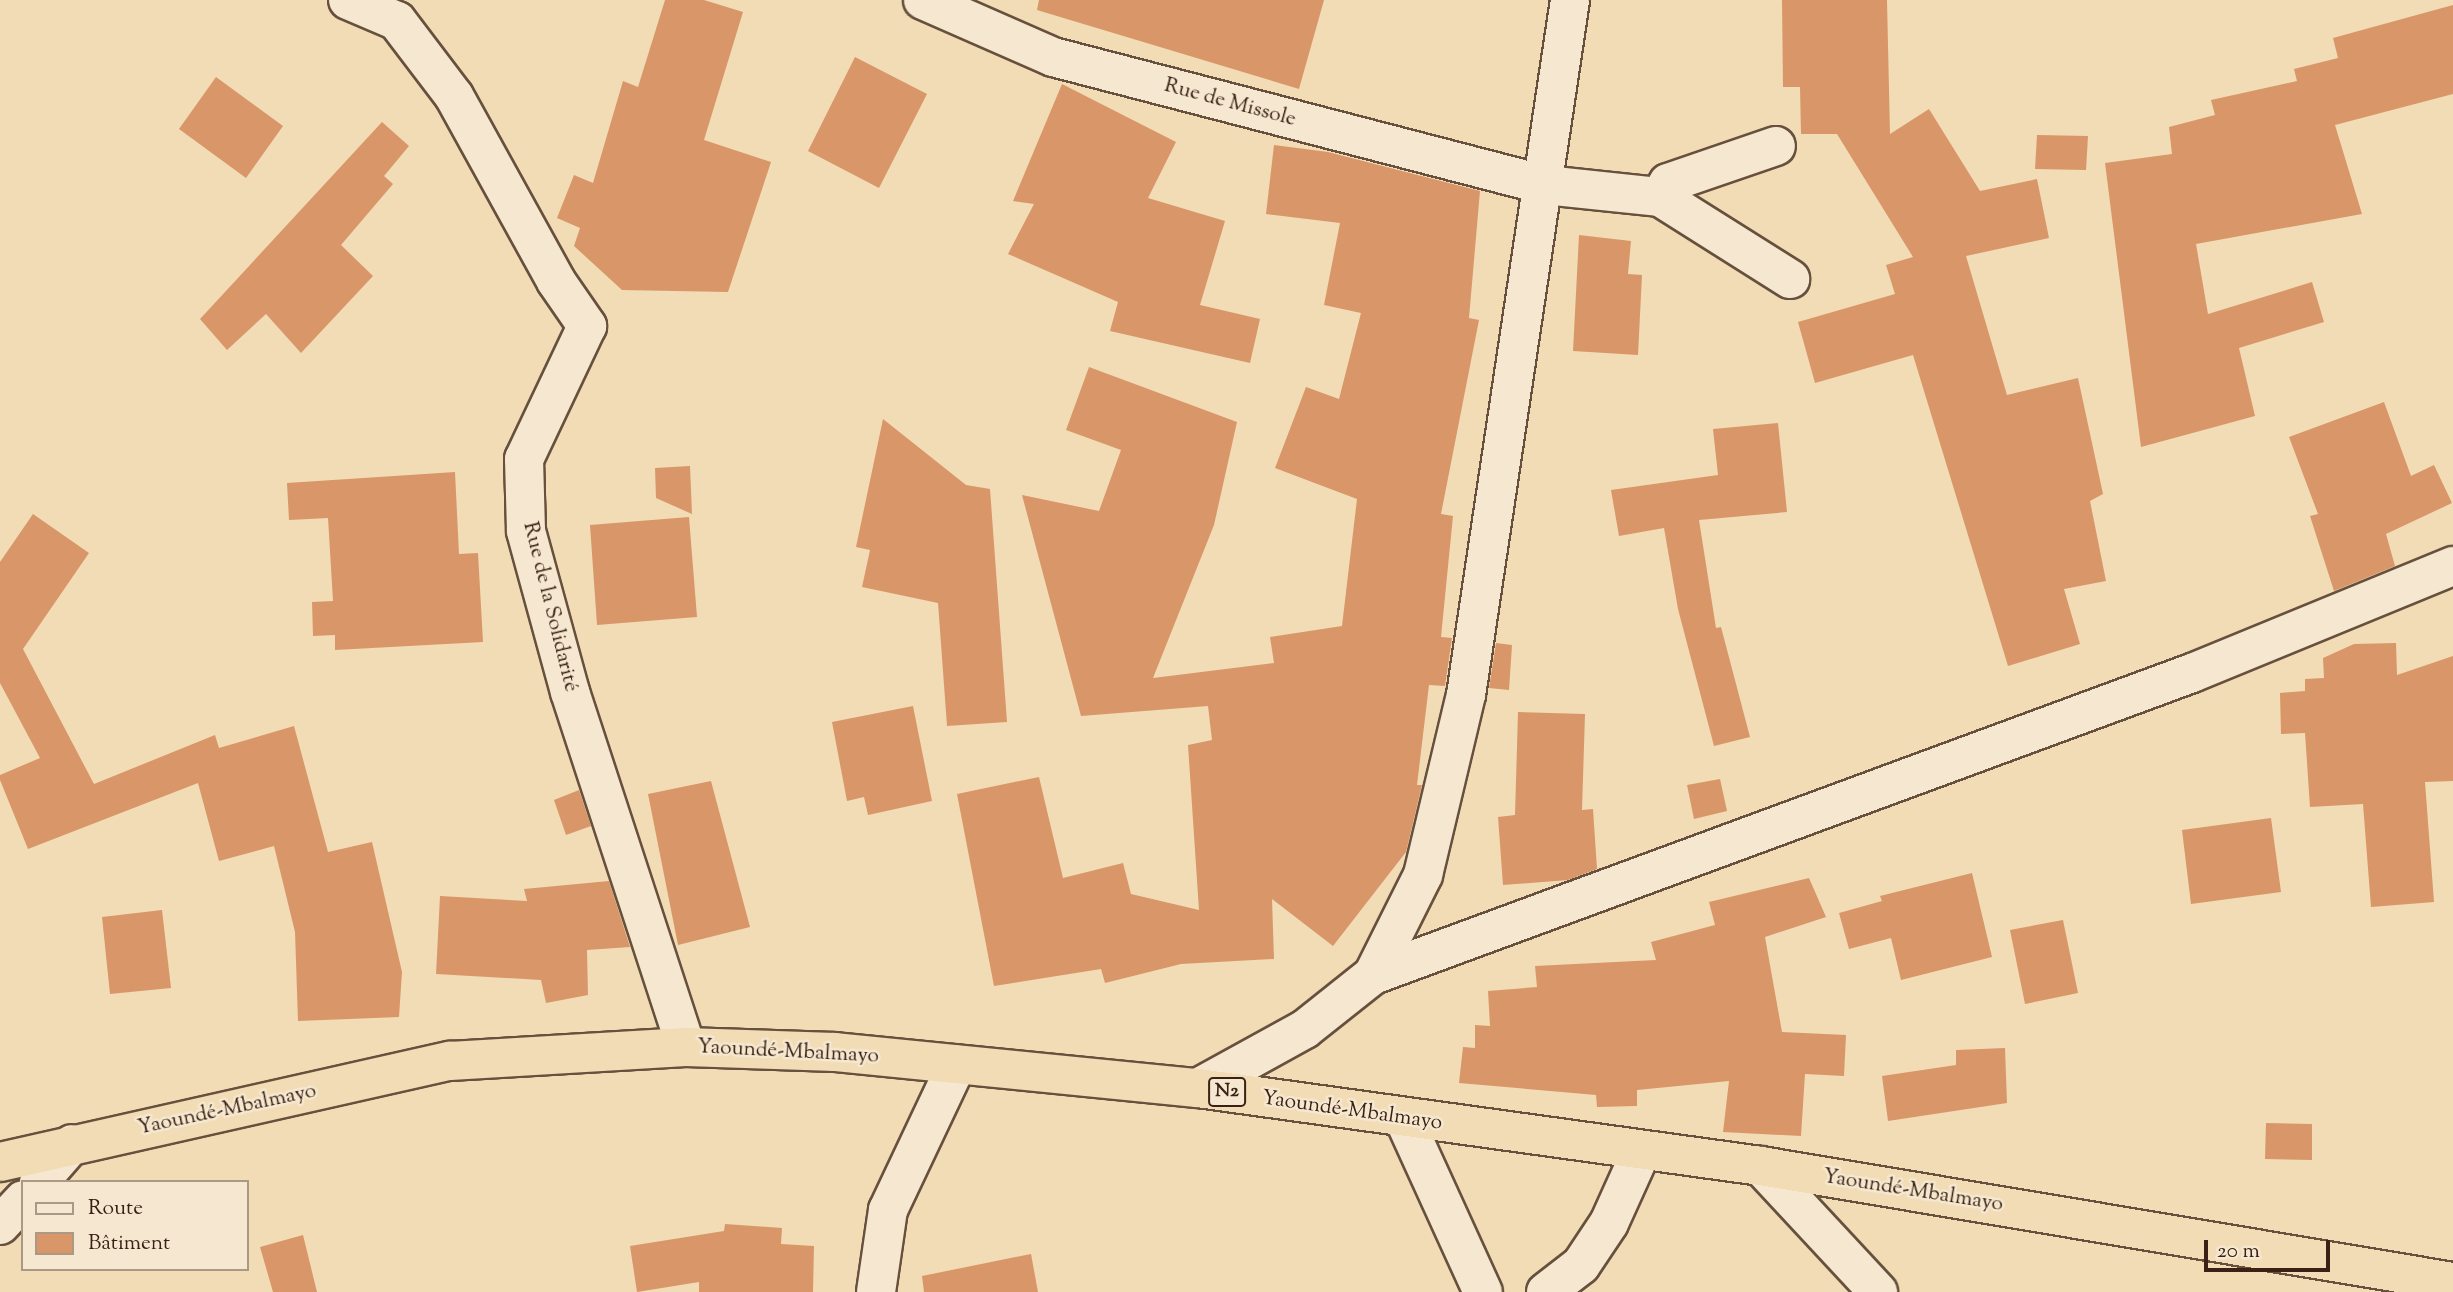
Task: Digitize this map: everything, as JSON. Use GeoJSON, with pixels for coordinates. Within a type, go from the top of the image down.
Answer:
{"type":"FeatureCollection","features":[{"type":"Feature","properties":{"kind":"highway","name":"Yaoundé-Mbalmayo"},"geometry":{"type":"LineString","coordinates":[[0,1162],[450,1061],[686,1047],[835,1052],[1198,1088],[1404,1119],[1761,1166],[2453,1282]]}},
{"type":"Feature","properties":{"kind":"street","name":"Rue de la Solidarité"},"geometry":{"type":"LineString","coordinates":[[348,0],[397,21],[454,96],[555,281],[587,326],[524,459],[526,531],[570,692],[686,1047]]}},
{"type":"Feature","properties":{"kind":"street","name":"Rue de Missole"},"geometry":{"type":"LineString","coordinates":[[923,0],[1054,57],[1545,185],[1660,197]]}},
{"type":"Feature","properties":{"kind":"street"},"geometry":{"type":"LineString","coordinates":[[1373,975],[1423,876],[1466,695],[1545,185],[1570,0]]}},
{"type":"Feature","properties":{"kind":"street"},"geometry":{"type":"LineString","coordinates":[[1776,146],[1668,183],[1660,197],[1790,279]]}},
{"type":"Feature","properties":{"kind":"street"},"geometry":{"type":"LineString","coordinates":[[1198,1088],[1305,1030],[1373,975],[2192,673],[2453,566]]}},
{"type":"Feature","properties":{"kind":"street"},"geometry":{"type":"LineString","coordinates":[[876,1292],[888,1210],[957,1064]]}},
{"type":"Feature","properties":{"kind":"street"},"geometry":{"type":"LineString","coordinates":[[1404,1119],[1483,1292]]}},
{"type":"Feature","properties":{"kind":"street"},"geometry":{"type":"LineString","coordinates":[[41,1180],[72,1144]]}},
{"type":"Feature","properties":{"kind":"street"},"geometry":{"type":"LineString","coordinates":[[1546,1292],[1581,1265],[1609,1223],[1642,1150]]}},
{"type":"Feature","properties":{"kind":"street"},"geometry":{"type":"LineString","coordinates":[[1761,1166],[1878,1292]]}},
{"type":"Feature","properties":{"kind":"street"},"geometry":{"type":"LineString","coordinates":[[0,1225],[21,1202]]}},
{"type":"Feature","properties":{"kind":"building"},"geometry":{"type":"Polygon","coordinates":[[[665,0],[704,0],[743,12],[704,140],[771,162],[728,292],[622,290],[574,246],[580,228],[557,218],[574,175],[593,183],[623,81],[638,87],[665,0]]]}},
{"type":"Feature","properties":{"kind":"building"},"geometry":{"type":"Polygon","coordinates":[[[1039,0],[1324,0],[1299,89],[1037,10],[1039,0]]]}},
{"type":"Feature","properties":{"kind":"building"},"geometry":{"type":"Polygon","coordinates":[[[1782,0],[1887,0],[1890,134],[1929,109],[1980,191],[2037,179],[2049,238],[1966,256],[2007,395],[2078,378],[2103,494],[2090,501],[2106,581],[2064,589],[2080,644],[2008,666],[1913,355],[1815,383],[1798,322],[1895,294],[1886,265],[1913,257],[1837,134],[1801,134],[1800,87],[1783,87],[1782,0]]]}},
{"type":"Feature","properties":{"kind":"building"},"geometry":{"type":"Polygon","coordinates":[[[2453,5],[2453,94],[2335,125],[2362,214],[2196,244],[2208,314],[2312,282],[2324,322],[2239,348],[2255,416],[2141,447],[2105,163],[2172,154],[2169,127],[2215,115],[2211,100],[2297,81],[2294,69],[2338,58],[2333,38],[2453,5]]]}},
{"type":"Feature","properties":{"kind":"building"},"geometry":{"type":"Polygon","coordinates":[[[855,57],[927,94],[879,188],[808,151],[855,57]]]}},
{"type":"Feature","properties":{"kind":"building"},"geometry":{"type":"Polygon","coordinates":[[[216,77],[283,126],[246,178],[179,129],[216,77]]]}},
{"type":"Feature","properties":{"kind":"building"},"geometry":{"type":"Polygon","coordinates":[[[1062,84],[1176,142],[1148,198],[1225,221],[1200,305],[1260,319],[1250,363],[1110,331],[1118,302],[1008,254],[1034,204],[1013,201],[1062,84]]]}},
{"type":"Feature","properties":{"kind":"building"},"geometry":{"type":"Polygon","coordinates":[[[382,122],[409,146],[384,176],[393,184],[341,245],[373,276],[301,353],[266,314],[227,350],[200,319],[382,122]]]}},
{"type":"Feature","properties":{"kind":"building"},"geometry":{"type":"Polygon","coordinates":[[[2037,135],[2088,136],[2086,170],[2035,169],[2037,135]]]}},
{"type":"Feature","properties":{"kind":"building"},"geometry":{"type":"Polygon","coordinates":[[[1274,145],[1328,152],[1480,191],[1469,318],[1479,320],[1441,514],[1453,516],[1441,637],[1452,638],[1445,686],[1429,685],[1417,785],[1422,785],[1406,852],[1333,946],[1272,899],[1274,959],[1181,964],[1105,983],[1101,969],[994,986],[957,794],[1039,777],[1063,878],[1123,863],[1131,894],[1199,910],[1188,745],[1212,740],[1208,706],[1081,716],[1022,495],[1099,511],[1121,450],[1066,430],[1089,367],[1237,422],[1214,525],[1153,678],[1274,663],[1270,637],[1342,626],[1357,499],[1275,468],[1306,387],[1339,399],[1361,313],[1324,305],[1340,223],[1266,214],[1274,145]]]}},
{"type":"Feature","properties":{"kind":"building"},"geometry":{"type":"Polygon","coordinates":[[[1579,235],[1631,241],[1628,274],[1642,275],[1638,355],[1573,351],[1579,235]]]}},
{"type":"Feature","properties":{"kind":"building"},"geometry":{"type":"Polygon","coordinates":[[[2384,402],[2411,476],[2434,465],[2452,503],[2386,534],[2395,566],[2334,591],[2310,516],[2318,514],[2289,437],[2384,402]]]}},
{"type":"Feature","properties":{"kind":"building"},"geometry":{"type":"Polygon","coordinates":[[[883,419],[966,485],[990,489],[1007,722],[947,726],[938,603],[862,587],[870,550],[856,547],[883,419]]]}},
{"type":"Feature","properties":{"kind":"building"},"geometry":{"type":"Polygon","coordinates":[[[1778,423],[1787,512],[1699,520],[1716,628],[1721,627],[1750,737],[1714,746],[1678,609],[1664,528],[1619,536],[1611,490],[1718,475],[1713,429],[1778,423]]]}},
{"type":"Feature","properties":{"kind":"building"},"geometry":{"type":"Polygon","coordinates":[[[690,466],[692,514],[656,498],[655,468],[690,466]]]}},
{"type":"Feature","properties":{"kind":"building"},"geometry":{"type":"Polygon","coordinates":[[[455,472],[459,554],[478,553],[483,642],[335,650],[335,635],[313,636],[312,602],[333,601],[328,518],[289,520],[287,483],[455,472]]]}},
{"type":"Feature","properties":{"kind":"building"},"geometry":{"type":"Polygon","coordinates":[[[33,514],[89,553],[23,649],[94,784],[215,735],[219,748],[294,726],[328,852],[372,842],[402,972],[399,1017],[298,1021],[295,932],[274,846],[219,861],[198,783],[28,849],[0,780],[0,775],[40,758],[0,683],[0,562],[33,514]]]}},
{"type":"Feature","properties":{"kind":"building"},"geometry":{"type":"Polygon","coordinates":[[[689,517],[697,617],[597,625],[590,525],[689,517]]]}},
{"type":"Feature","properties":{"kind":"building"},"geometry":{"type":"Polygon","coordinates":[[[1496,643],[1512,645],[1509,690],[1489,688],[1496,643]]]}},
{"type":"Feature","properties":{"kind":"building"},"geometry":{"type":"Polygon","coordinates":[[[2396,643],[2397,675],[2453,656],[2453,781],[2425,782],[2434,902],[2371,907],[2363,804],[2310,807],[2305,733],[2281,734],[2280,693],[2305,691],[2305,679],[2324,678],[2323,658],[2354,644],[2396,643]]]}},
{"type":"Feature","properties":{"kind":"building"},"geometry":{"type":"Polygon","coordinates":[[[913,706],[932,801],[868,815],[864,797],[847,801],[832,722],[913,706]]]}},
{"type":"Feature","properties":{"kind":"building"},"geometry":{"type":"Polygon","coordinates":[[[1518,712],[1585,714],[1582,810],[1593,809],[1597,869],[1568,880],[1503,885],[1498,817],[1515,815],[1518,712]]]}},
{"type":"Feature","properties":{"kind":"building"},"geometry":{"type":"Polygon","coordinates":[[[1720,779],[1727,811],[1694,819],[1687,785],[1720,779]]]}},
{"type":"Feature","properties":{"kind":"building"},"geometry":{"type":"Polygon","coordinates":[[[711,781],[750,927],[678,945],[648,794],[711,781]]]}},
{"type":"Feature","properties":{"kind":"building"},"geometry":{"type":"Polygon","coordinates":[[[579,790],[591,826],[566,835],[554,800],[579,790]]]}},
{"type":"Feature","properties":{"kind":"building"},"geometry":{"type":"Polygon","coordinates":[[[2271,818],[2281,892],[2191,904],[2182,830],[2271,818]]]}},
{"type":"Feature","properties":{"kind":"building"},"geometry":{"type":"Polygon","coordinates":[[[1972,873],[1992,957],[1901,980],[1891,938],[1849,949],[1839,913],[1882,901],[1880,896],[1972,873]]]}},
{"type":"Feature","properties":{"kind":"building"},"geometry":{"type":"Polygon","coordinates":[[[1809,878],[1826,917],[1765,937],[1782,1032],[1846,1035],[1844,1076],[1805,1074],[1801,1136],[1723,1132],[1729,1081],[1637,1090],[1637,1106],[1597,1107],[1596,1095],[1459,1083],[1463,1047],[1475,1048],[1475,1025],[1490,1026],[1488,991],[1537,987],[1535,966],[1656,960],[1651,942],[1715,925],[1709,902],[1809,878]]]}},
{"type":"Feature","properties":{"kind":"building"},"geometry":{"type":"Polygon","coordinates":[[[609,881],[630,947],[587,950],[588,995],[546,1003],[541,980],[436,974],[440,896],[527,901],[524,889],[609,881]]]}},
{"type":"Feature","properties":{"kind":"building"},"geometry":{"type":"Polygon","coordinates":[[[162,910],[171,988],[110,994],[102,917],[162,910]]]}},
{"type":"Feature","properties":{"kind":"building"},"geometry":{"type":"Polygon","coordinates":[[[2063,920],[2078,993],[2025,1004],[2010,930],[2063,920]]]}},
{"type":"Feature","properties":{"kind":"building"},"geometry":{"type":"Polygon","coordinates":[[[2005,1048],[2007,1103],[1888,1121],[1882,1076],[1956,1065],[1956,1050],[2005,1048]]]}},
{"type":"Feature","properties":{"kind":"building"},"geometry":{"type":"Polygon","coordinates":[[[2266,1123],[2312,1124],[2312,1160],[2265,1159],[2266,1123]]]}},
{"type":"Feature","properties":{"kind":"building"},"geometry":{"type":"Polygon","coordinates":[[[725,1224],[782,1228],[781,1244],[814,1246],[813,1292],[699,1292],[699,1282],[637,1292],[630,1246],[724,1231],[725,1224]]]}},
{"type":"Feature","properties":{"kind":"building"},"geometry":{"type":"Polygon","coordinates":[[[303,1235],[317,1292],[273,1292],[260,1247],[303,1235]]]}},
{"type":"Feature","properties":{"kind":"building"},"geometry":{"type":"Polygon","coordinates":[[[1031,1254],[1038,1292],[924,1292],[922,1276],[1031,1254]]]}}]}
